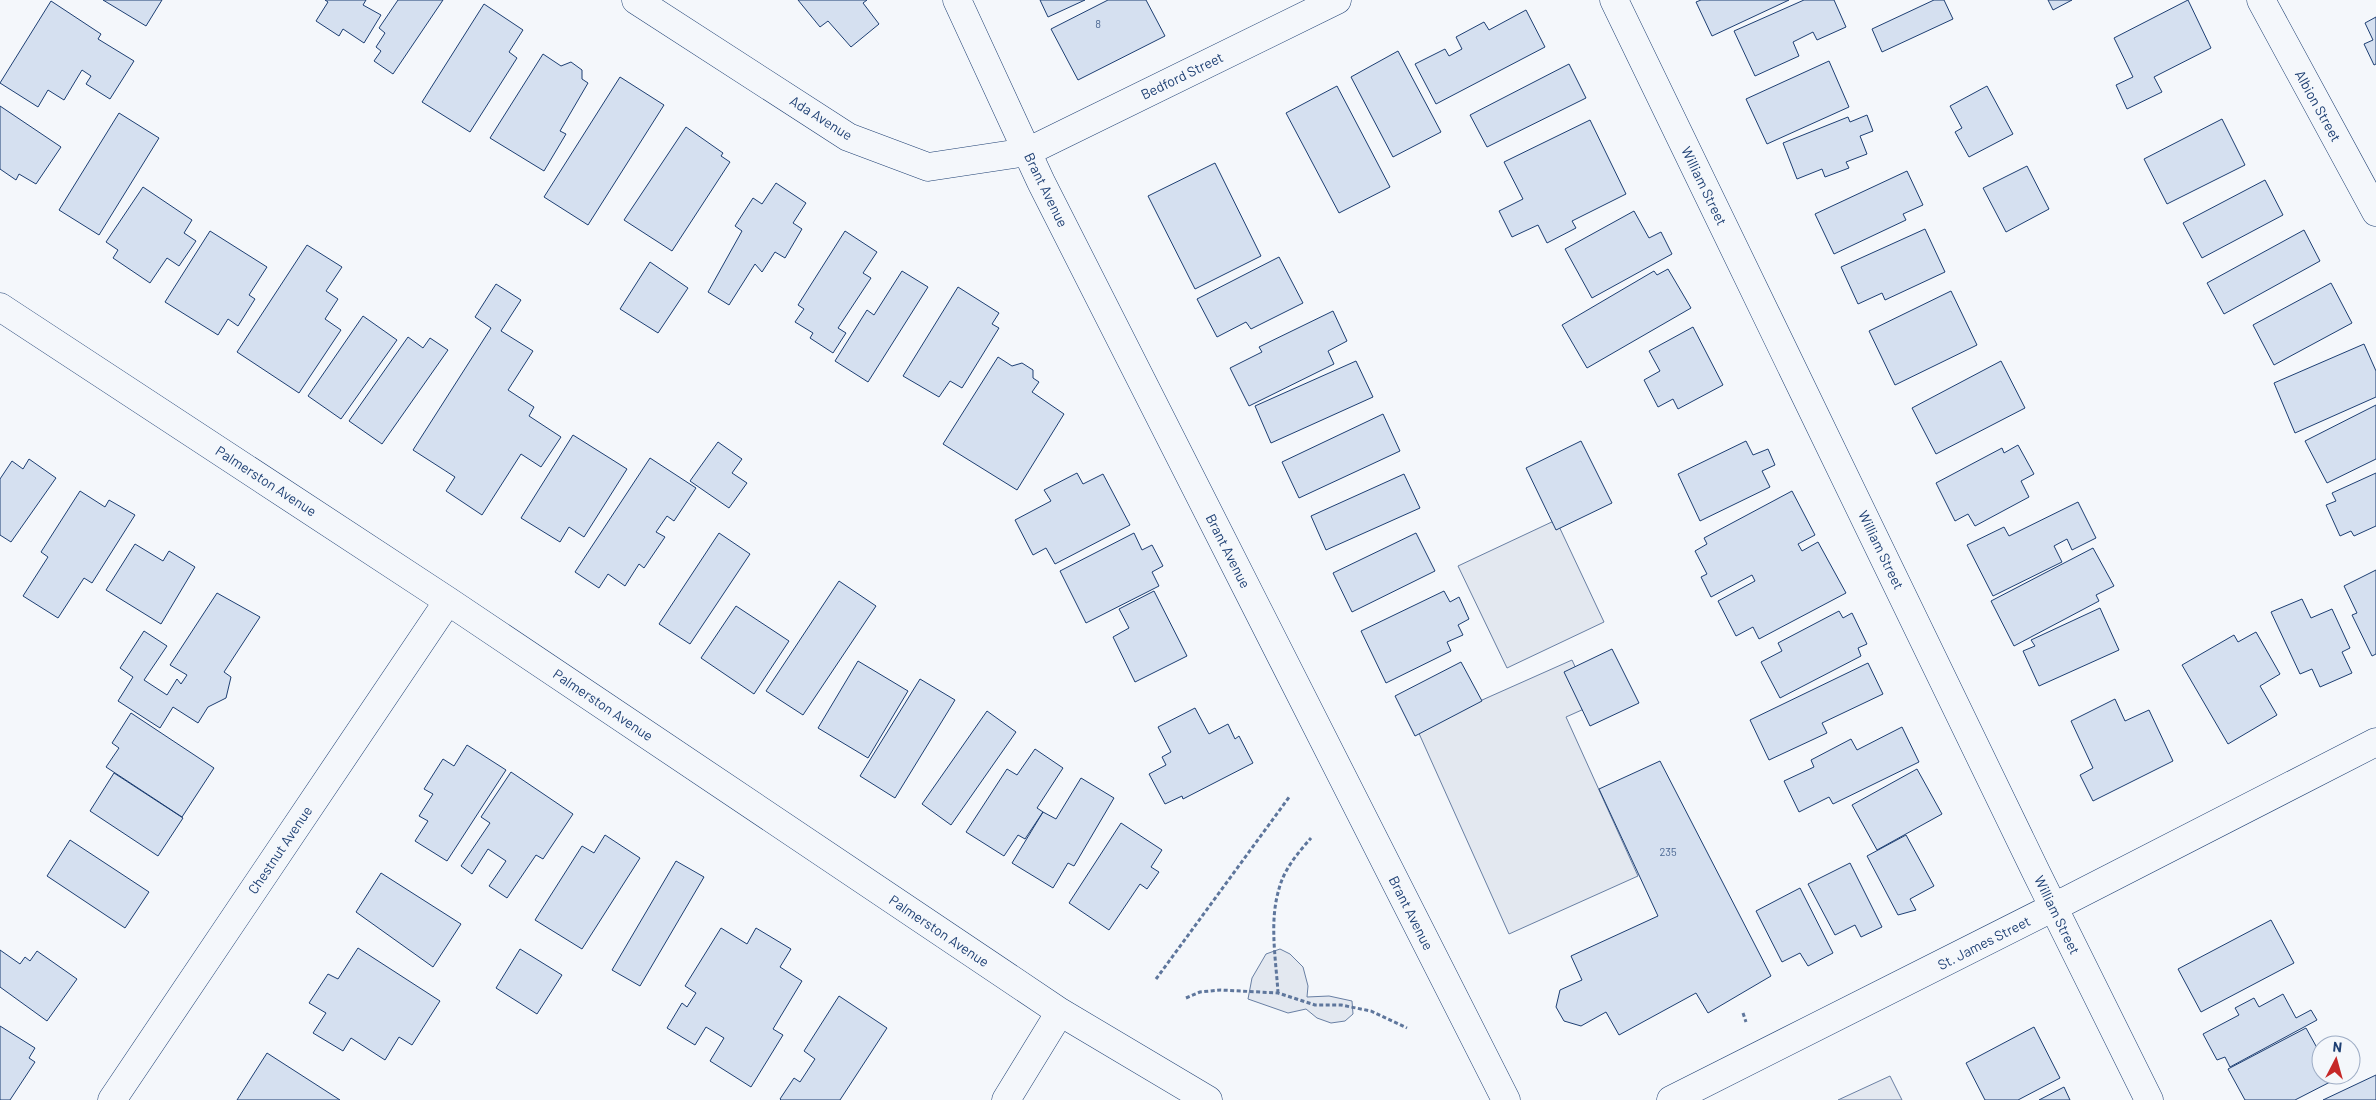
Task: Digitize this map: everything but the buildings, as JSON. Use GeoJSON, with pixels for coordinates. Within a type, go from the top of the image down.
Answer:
{"type":"FeatureCollection","features":[{"type":"Feature","properties":{"kind":"street","name":"Ada Avenue"},"geometry":{"type":"LineString","coordinates":[[636,0],[848,137],[928,167],[1027,152]]}},
{"type":"Feature","properties":{"kind":"street","name":"Brant Avenue"},"geometry":{"type":"LineString","coordinates":[[957,0],[1027,152],[1506,1100]]}},
{"type":"Feature","properties":{"kind":"street","name":"Bedford Street"},"geometry":{"type":"LineString","coordinates":[[1027,152],[1337,0]]}},
{"type":"Feature","properties":{"kind":"street","name":"William Street"},"geometry":{"type":"LineString","coordinates":[[1614,0],[2149,1100]]}},
{"type":"Feature","properties":{"kind":"street","name":"Albion Street"},"geometry":{"type":"LineString","coordinates":[[2260,0],[2376,212]]}},
{"type":"Feature","properties":{"kind":"street","name":"Palmerston Avenue"},"geometry":{"type":"LineString","coordinates":[[0,307],[448,601],[1060,1012],[1208,1100]]}},
{"type":"Feature","properties":{"kind":"street","name":"Chestnut Avenue"},"geometry":{"type":"LineString","coordinates":[[112,1100],[448,601]]}},
{"type":"Feature","properties":{"kind":"street","name":"St. James Street"},"geometry":{"type":"LineString","coordinates":[[1670,1100],[2054,908],[2376,742]]}},
{"type":"Feature","properties":{"kind":"street"},"geometry":{"type":"LineString","coordinates":[[1006,1100],[1060,1012]]}},
{"type":"Feature","properties":{"kind":"path"},"geometry":{"type":"LineString","coordinates":[[1156,979],[1290,796]]}},
{"type":"Feature","properties":{"kind":"path"},"geometry":{"type":"LineString","coordinates":[[1278,993],[1274,941],[1278,890],[1292,860],[1311,838]]}},
{"type":"Feature","properties":{"kind":"path"},"geometry":{"type":"LineString","coordinates":[[1186,998],[1200,992],[1221,990],[1278,993],[1315,1005],[1341,1005],[1371,1011],[1407,1028]]}},
{"type":"Feature","properties":{"kind":"shaded area"},"geometry":{"type":"Polygon","coordinates":[[[1556,520],[1604,622],[1507,668],[1458,566],[1556,520]]]}},
{"type":"Feature","properties":{"kind":"shaded area"},"geometry":{"type":"Polygon","coordinates":[[[1572,660],[1593,705],[1566,717],[1638,876],[1509,934],[1417,729],[1572,660]]]}},
{"type":"Feature","properties":{"kind":"shaded area"},"geometry":{"type":"Polygon","coordinates":[[[1280,949],[1290,954],[1303,967],[1308,986],[1307,997],[1329,996],[1352,1001],[1353,1014],[1345,1021],[1331,1023],[1317,1018],[1306,1009],[1288,1013],[1248,999],[1252,978],[1266,954],[1280,949]]]}},
{"type":"Feature","properties":{"kind":"shaded area"},"geometry":{"type":"Polygon","coordinates":[[[1890,1076],[1902,1100],[1838,1100],[1890,1076]]]}}]}
